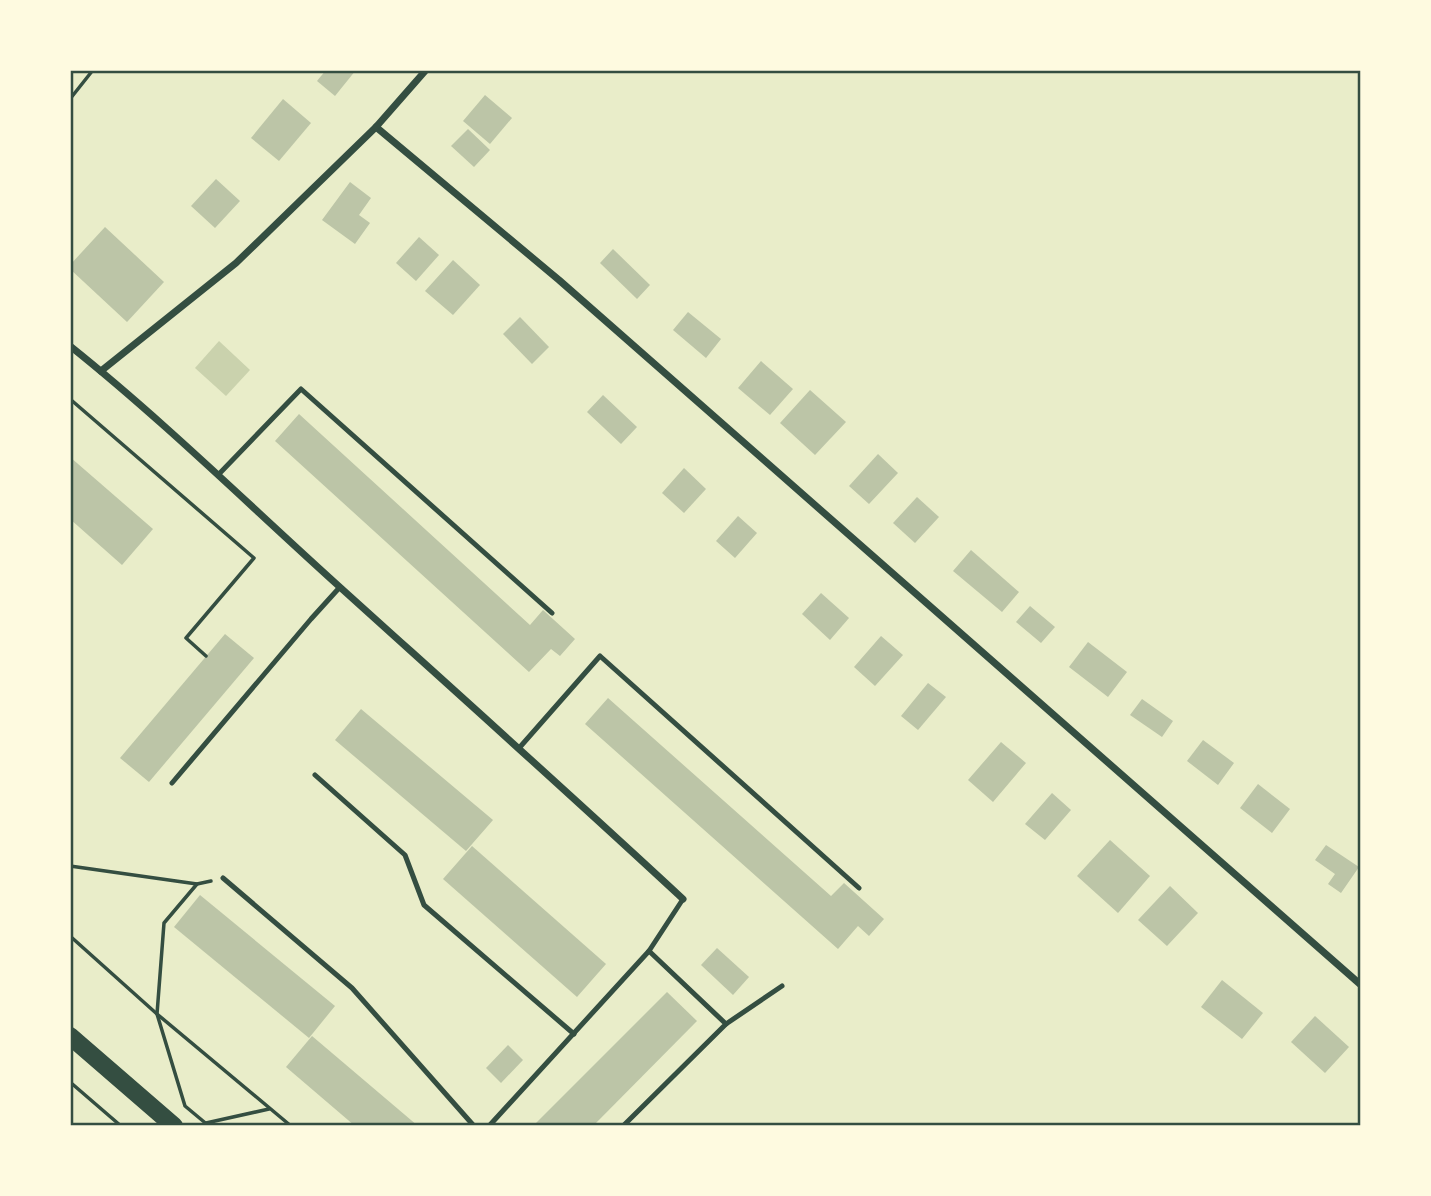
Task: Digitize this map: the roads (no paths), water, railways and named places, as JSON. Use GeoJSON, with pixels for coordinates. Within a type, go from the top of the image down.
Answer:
{"type":"FeatureCollection","features":[{"type":"Feature","properties":{"kind":"main road"},"geometry":{"type":"LineString","coordinates":[[70,1036],[174,1126]]}},
{"type":"Feature","properties":{"kind":"street"},"geometry":{"type":"LineString","coordinates":[[102,371],[236,262],[376,127],[426,70]]}},
{"type":"Feature","properties":{"kind":"street"},"geometry":{"type":"LineString","coordinates":[[376,127],[569,290],[1361,985]]}},
{"type":"Feature","properties":{"kind":"street"},"geometry":{"type":"LineString","coordinates":[[70,346],[219,474],[340,587],[520,747],[682,899]]}},
{"type":"Feature","properties":{"kind":"lane"},"geometry":{"type":"LineString","coordinates":[[219,474],[301,389],[552,613]]}},
{"type":"Feature","properties":{"kind":"lane"},"geometry":{"type":"LineString","coordinates":[[172,783],[340,587]]}},
{"type":"Feature","properties":{"kind":"lane"},"geometry":{"type":"LineString","coordinates":[[520,747],[600,656],[859,888]]}},
{"type":"Feature","properties":{"kind":"lane"},"geometry":{"type":"LineString","coordinates":[[315,775],[405,855],[424,905],[573,1034]]}},
{"type":"Feature","properties":{"kind":"lane"},"geometry":{"type":"LineString","coordinates":[[223,878],[352,988],[474,1126]]}},
{"type":"Feature","properties":{"kind":"lane"},"geometry":{"type":"LineString","coordinates":[[489,1126],[649,951],[682,899]]}},
{"type":"Feature","properties":{"kind":"lane"},"geometry":{"type":"LineString","coordinates":[[649,951],[726,1024]]}},
{"type":"Feature","properties":{"kind":"lane"},"geometry":{"type":"LineString","coordinates":[[623,1126],[726,1024],[782,986]]}}]}
